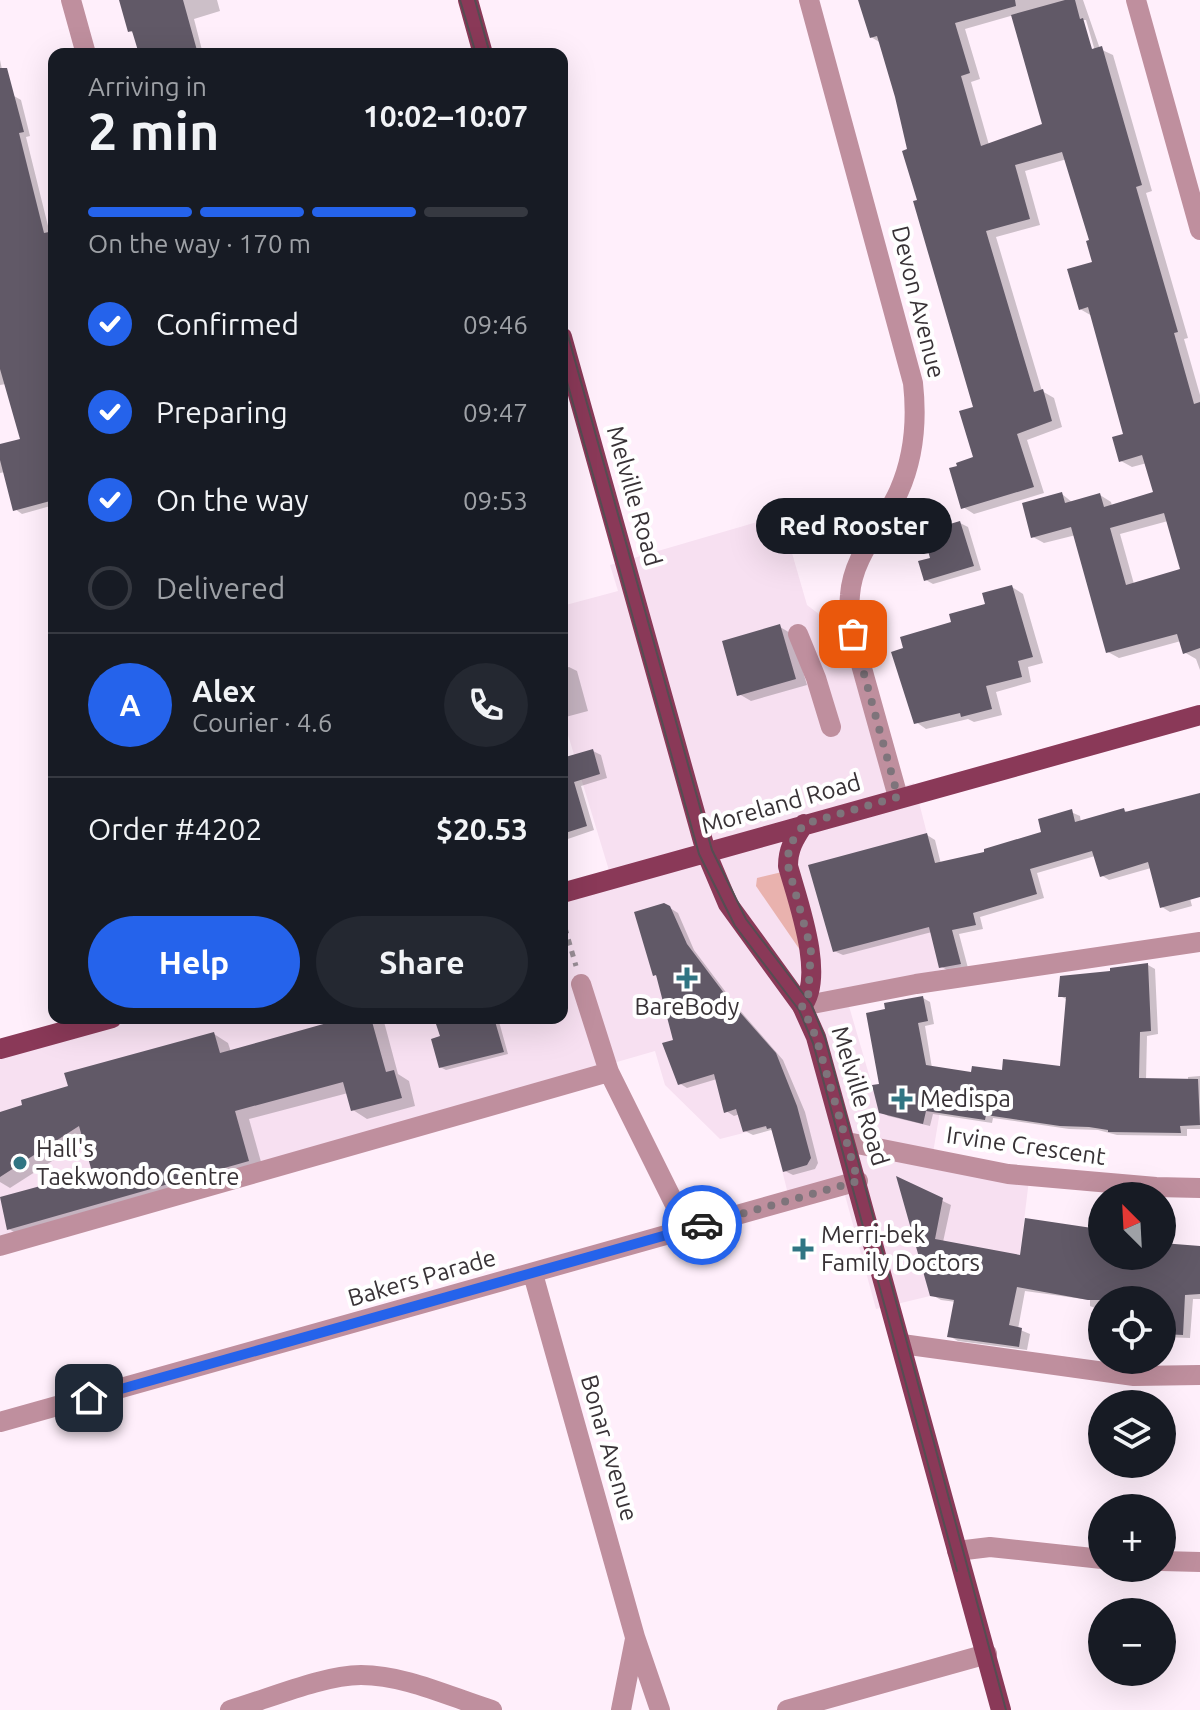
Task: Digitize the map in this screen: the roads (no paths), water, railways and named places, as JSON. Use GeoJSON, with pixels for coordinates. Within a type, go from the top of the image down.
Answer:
{"type":"FeatureCollection","features":[{"type":"Feature","properties":{"kind":"main road"},"geometry":{"type":"LineString","coordinates":[[468,0],[481,48]]}},
{"type":"Feature","properties":{"kind":"main road","name":"Melville Road"},"geometry":{"type":"LineString","coordinates":[[568,358],[706,852],[728,904],[802,1006],[816,1037],[1001,1710]]}},
{"type":"Feature","properties":{"kind":"main road","name":"Moreland Road"},"geometry":{"type":"LineString","coordinates":[[568,891],[1200,715]]}},
{"type":"Feature","properties":{"kind":"main road"},"geometry":{"type":"LineString","coordinates":[[802,1006],[808,999],[811,949],[788,866],[788,856],[790,845],[804,824]]}},
{"type":"Feature","properties":{"kind":"main road"},"geometry":{"type":"LineString","coordinates":[[0,1049],[90,1024]]}},
{"type":"Feature","properties":{"kind":"street"},"geometry":{"type":"LineString","coordinates":[[71,0],[84,48]]}},
{"type":"Feature","properties":{"kind":"street","name":"Devon Avenue"},"geometry":{"type":"LineString","coordinates":[[809,0],[913,383],[914,433],[909,462],[900,491],[859,561],[850,595],[853,634],[898,797]]}},
{"type":"Feature","properties":{"kind":"street"},"geometry":{"type":"LineString","coordinates":[[1136,0],[1200,230]]}},
{"type":"Feature","properties":{"kind":"street"},"geometry":{"type":"LineString","coordinates":[[798,634],[831,727]]}},
{"type":"Feature","properties":{"kind":"street"},"geometry":{"type":"LineString","coordinates":[[802,1006],[916,984],[1200,942]]}},
{"type":"Feature","properties":{"kind":"street"},"geometry":{"type":"LineString","coordinates":[[581,984],[609,1072],[687,1229]]}},
{"type":"Feature","properties":{"kind":"street"},"geometry":{"type":"LineString","coordinates":[[0,1246],[609,1072]]}},
{"type":"Feature","properties":{"kind":"street","name":"Irvine Crescent"},"geometry":{"type":"LineString","coordinates":[[847,1142],[1008,1174],[1200,1188]]}},
{"type":"Feature","properties":{"kind":"street","name":"Bakers Parade"},"geometry":{"type":"LineString","coordinates":[[0,1422],[858,1181]]}},
{"type":"Feature","properties":{"kind":"street","name":"Bonar Avenue"},"geometry":{"type":"LineString","coordinates":[[533,1274],[635,1637],[660,1710]]}},
{"type":"Feature","properties":{"kind":"street"},"geometry":{"type":"LineString","coordinates":[[902,1344],[1134,1376],[1200,1375]]}},
{"type":"Feature","properties":{"kind":"street"},"geometry":{"type":"LineString","coordinates":[[957,1551],[990,1547],[1088,1558]]}},
{"type":"Feature","properties":{"kind":"street"},"geometry":{"type":"LineString","coordinates":[[1176,1561],[1200,1562]]}},
{"type":"Feature","properties":{"kind":"street","name":"Bonar Avenue"},"geometry":{"type":"LineString","coordinates":[[621,1710],[635,1637]]}},
{"type":"Feature","properties":{"kind":"street"},"geometry":{"type":"LineString","coordinates":[[787,1710],[987,1654]]}},
{"type":"Feature","properties":{"kind":"street"},"geometry":{"type":"LineString","coordinates":[[230,1710],[338,1678],[359,1675],[404,1682],[492,1710]]}},
{"type":"Feature","properties":{"kind":"tram line"},"geometry":{"type":"LineString","coordinates":[[460,0],[474,48]]}},
{"type":"Feature","properties":{"kind":"tram line"},"geometry":{"type":"LineString","coordinates":[[475,0],[488,48]]}},
{"type":"Feature","properties":{"kind":"tram line"},"geometry":{"type":"LineString","coordinates":[[568,335],[712,850],[746,919],[811,1004],[825,1038],[1006,1710]]}},
{"type":"Feature","properties":{"kind":"tram line"},"geometry":{"type":"LineString","coordinates":[[568,385],[699,854],[735,926],[799,1010],[813,1043],[957,1571]]}},
{"type":"Feature","properties":{"kind":"place","name":"Red Rooster"},"geometry":{"type":"Point","coordinates":[853,634]}},
{"type":"Feature","properties":{"kind":"place","name":"BareBody"},"geometry":{"type":"Point","coordinates":[687,978]}},
{"type":"Feature","properties":{"kind":"place","name":"Medispa"},"geometry":{"type":"Point","coordinates":[902,1099]}},
{"type":"Feature","properties":{"kind":"place","name":"Hall's Taekwondo Centre"},"geometry":{"type":"Point","coordinates":[20,1163]}},
{"type":"Feature","properties":{"kind":"place","name":"Merri-bek Family Doctors"},"geometry":{"type":"Point","coordinates":[803,1249]}}]}
